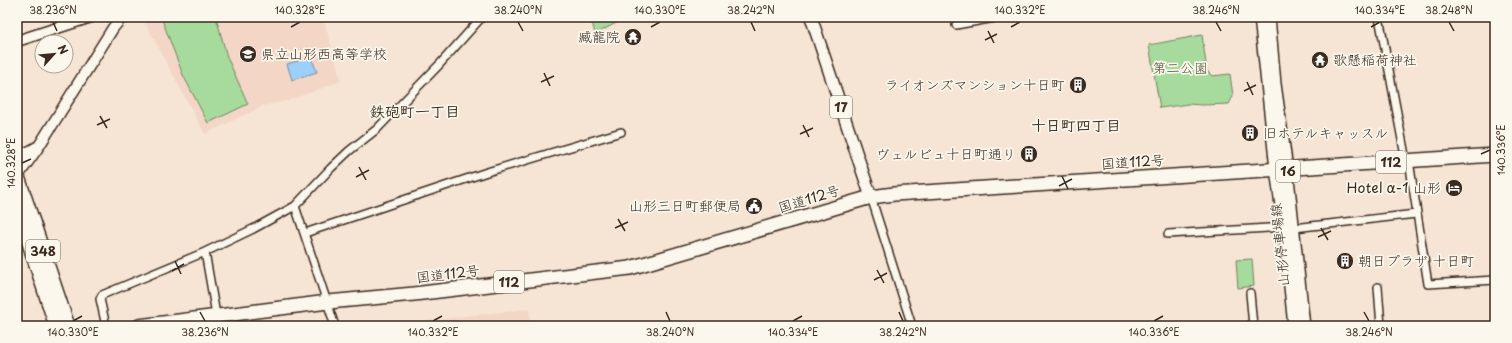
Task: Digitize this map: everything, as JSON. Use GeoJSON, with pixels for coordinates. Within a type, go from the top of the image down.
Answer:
{"type":"FeatureCollection","features":[{"type":"Feature","properties":{"kind":"highway","name":"国道112号"},"geometry":{"type":"LineString","coordinates":[[139,326],[217,321],[328,302],[630,268],[871,197],[894,194],[1495,155]]}},
{"type":"Feature","properties":{"kind":"highway","name":"348"},"geometry":{"type":"LineString","coordinates":[[17,176],[68,326]]}},
{"type":"Feature","properties":{"kind":"highway","name":"348"},"geometry":{"type":"LineString","coordinates":[[18,212],[56,326]]}},
{"type":"Feature","properties":{"kind":"main road","name":"17"},"geometry":{"type":"LineString","coordinates":[[811,17],[871,197]]}},
{"type":"Feature","properties":{"kind":"main road","name":"山形停車場線"},"geometry":{"type":"LineString","coordinates":[[1260,17],[1304,326]]}},
{"type":"Feature","properties":{"kind":"main road","name":"山形停車場線"},"geometry":{"type":"LineString","coordinates":[[1269,17],[1282,169]]}},
{"type":"Feature","properties":{"kind":"main road","name":"山形停車場線"},"geometry":{"type":"LineString","coordinates":[[1289,228],[1294,326]]}},
{"type":"Feature","properties":{"kind":"street"},"geometry":{"type":"LineString","coordinates":[[17,41],[91,17]]}},
{"type":"Feature","properties":{"kind":"street"},"geometry":{"type":"LineString","coordinates":[[17,176],[39,146],[122,17]]}},
{"type":"Feature","properties":{"kind":"street"},"geometry":{"type":"LineString","coordinates":[[106,326],[100,299],[102,295],[205,252],[253,229],[295,206],[349,151],[377,129],[439,66],[482,17]]}},
{"type":"Feature","properties":{"kind":"street"},"geometry":{"type":"LineString","coordinates":[[956,25],[1000,17]]}},
{"type":"Feature","properties":{"kind":"street"},"geometry":{"type":"LineString","coordinates":[[1379,17],[1408,161],[1428,284],[1495,280]]}},
{"type":"Feature","properties":{"kind":"street"},"geometry":{"type":"LineString","coordinates":[[305,233],[487,172],[621,132]]}},
{"type":"Feature","properties":{"kind":"street"},"geometry":{"type":"LineString","coordinates":[[17,152],[27,153],[39,146]]}},
{"type":"Feature","properties":{"kind":"street"},"geometry":{"type":"LineString","coordinates":[[871,197],[912,326]]}},
{"type":"Feature","properties":{"kind":"street"},"geometry":{"type":"LineString","coordinates":[[295,206],[335,326]]}},
{"type":"Feature","properties":{"kind":"street"},"geometry":{"type":"LineString","coordinates":[[1168,234],[1289,228],[1416,214]]}},
{"type":"Feature","properties":{"kind":"street"},"geometry":{"type":"LineString","coordinates":[[205,252],[217,321]]}},
{"type":"Feature","properties":{"kind":"street"},"geometry":{"type":"LineString","coordinates":[[1378,287],[1381,326]]}},
{"type":"Feature","properties":{"kind":"street"},"geometry":{"type":"LineString","coordinates":[[1250,293],[1253,326]]}},
{"type":"Feature","properties":{"kind":"shaded area","name":"県立山形西高等学校"},"geometry":{"type":"Polygon","coordinates":[[[142,17],[323,17],[341,81],[287,101],[265,105],[205,134],[142,17]]]}},
{"type":"Feature","properties":{"kind":"shaded area"},"geometry":{"type":"Polygon","coordinates":[[[529,309],[531,326],[424,326],[424,321],[529,309]]]}},
{"type":"Feature","properties":{"kind":"green space"},"geometry":{"type":"Polygon","coordinates":[[[161,17],[216,17],[227,57],[248,104],[208,123],[183,75],[161,17]]]}},
{"type":"Feature","properties":{"kind":"green space"},"geometry":{"type":"Polygon","coordinates":[[[591,17],[618,17],[620,21],[595,34],[591,17]]]}},
{"type":"Feature","properties":{"kind":"green space","name":"第二公園"},"geometry":{"type":"Polygon","coordinates":[[[1202,35],[1207,71],[1212,76],[1230,74],[1233,96],[1229,104],[1188,104],[1160,108],[1149,45],[1202,35]]]}},
{"type":"Feature","properties":{"kind":"green space"},"geometry":{"type":"Polygon","coordinates":[[[1252,259],[1254,286],[1238,288],[1236,260],[1252,259]]]}},
{"type":"Feature","properties":{"kind":"water"},"geometry":{"type":"Polygon","coordinates":[[[311,57],[317,72],[292,80],[287,64],[311,57]]]}},
{"type":"Feature","properties":{"kind":"place","name":"臧龍院"},"geometry":{"type":"Point","coordinates":[633,37]}},
{"type":"Feature","properties":{"kind":"place","name":"県立山形西高等学校"},"geometry":{"type":"Point","coordinates":[248,54]}},
{"type":"Feature","properties":{"kind":"place","name":"歌懸稲荷神社"},"geometry":{"type":"Point","coordinates":[1320,60]}},
{"type":"Feature","properties":{"kind":"place","name":"ライオンズマンション十日町"},"geometry":{"type":"Point","coordinates":[1078,85]}},
{"type":"Feature","properties":{"kind":"place","name":"旧ホテルキャッスル"},"geometry":{"type":"Point","coordinates":[1250,133]}},
{"type":"Feature","properties":{"kind":"place","name":"ヴェルビュ十日町通り"},"geometry":{"type":"Point","coordinates":[1029,154]}},
{"type":"Feature","properties":{"kind":"place","name":"Hotel α-1 山形"},"geometry":{"type":"Point","coordinates":[1454,188]}},
{"type":"Feature","properties":{"kind":"place","name":"山形三日町郵便局"},"geometry":{"type":"Point","coordinates":[754,206]}},
{"type":"Feature","properties":{"kind":"place","name":"朝日プラザ 十日町"},"geometry":{"type":"Point","coordinates":[1345,261]}},
{"type":"Feature","properties":{"kind":"district","name":"鉄砲町一丁目"},"geometry":{"type":"Point","coordinates":[415,112]}},
{"type":"Feature","properties":{"kind":"district","name":"十日町四丁目"},"geometry":{"type":"Point","coordinates":[1076,126]}}]}
